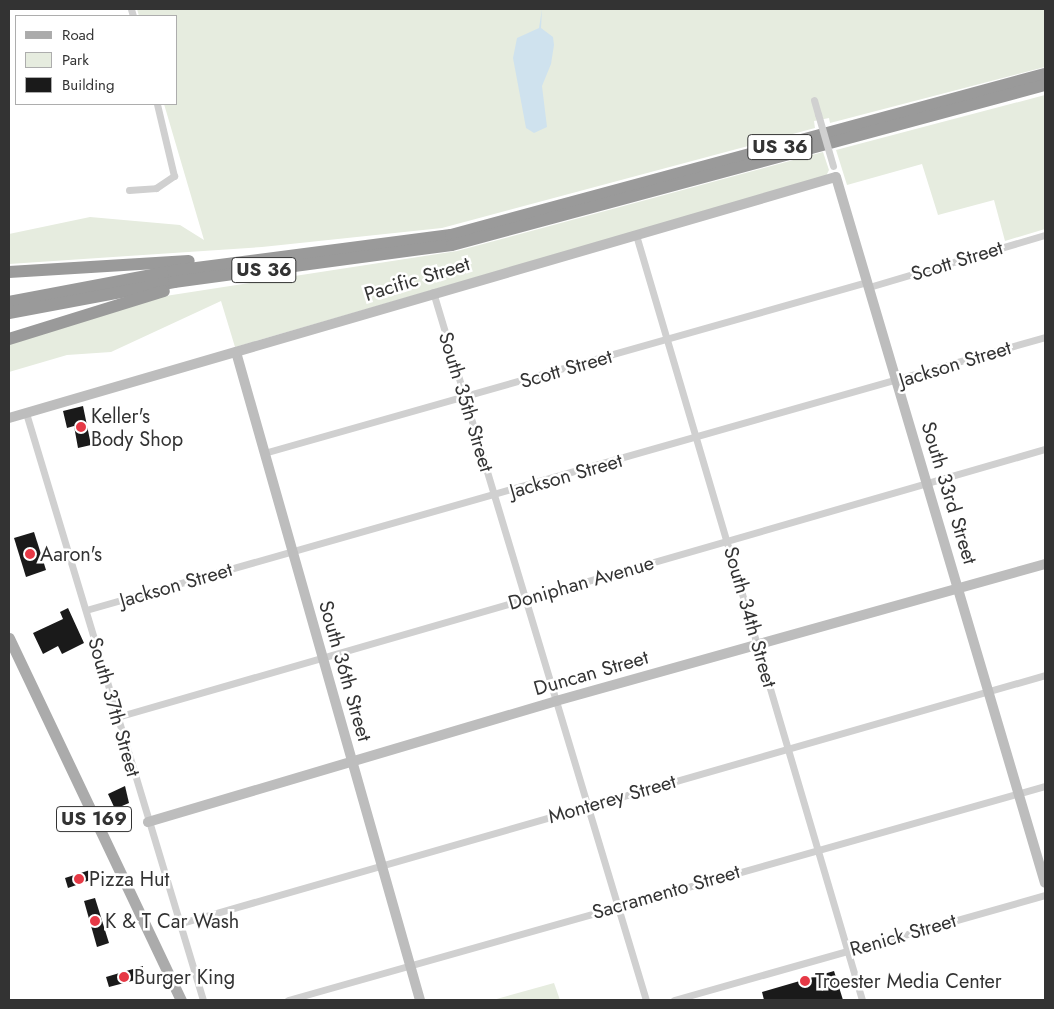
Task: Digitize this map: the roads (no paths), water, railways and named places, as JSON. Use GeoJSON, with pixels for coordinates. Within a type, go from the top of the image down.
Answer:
{"type":"FeatureCollection","features":[{"type":"Feature","properties":{"kind":"highway","name":"US 36"},"geometry":{"type":"LineString","coordinates":[[9,302],[146,276],[386,246],[473,230],[1045,74]]}},
{"type":"Feature","properties":{"kind":"highway","name":"US 36"},"geometry":{"type":"LineString","coordinates":[[9,313],[236,273],[393,255],[475,240],[1045,85]]}},
{"type":"Feature","properties":{"kind":"highway"},"geometry":{"type":"LineString","coordinates":[[9,272],[234,257],[272,259]]}},
{"type":"Feature","properties":{"kind":"highway"},"geometry":{"type":"LineString","coordinates":[[9,339],[150,294],[236,273]]}},
{"type":"Feature","properties":{"kind":"main road","name":"US 169"},"geometry":{"type":"LineString","coordinates":[[9,638],[181,1000]]}},
{"type":"Feature","properties":{"kind":"street","name":"South 33rd Street"},"geometry":{"type":"LineString","coordinates":[[814,100],[990,691],[1045,883]]}},
{"type":"Feature","properties":{"kind":"street"},"geometry":{"type":"LineString","coordinates":[[129,190],[156,188],[174,176],[157,105]]}},
{"type":"Feature","properties":{"kind":"street","name":"Pacific Street"},"geometry":{"type":"LineString","coordinates":[[9,418],[433,292],[836,177]]}},
{"type":"Feature","properties":{"kind":"street","name":"South 34th Street"},"geometry":{"type":"LineString","coordinates":[[636,235],[862,1000]]}},
{"type":"Feature","properties":{"kind":"street","name":"Scott Street"},"geometry":{"type":"LineString","coordinates":[[264,453],[1045,235]]}},
{"type":"Feature","properties":{"kind":"street","name":"South 35th Street"},"geometry":{"type":"LineString","coordinates":[[433,292],[526,599],[616,907],[646,1000]]}},
{"type":"Feature","properties":{"kind":"street","name":"Jackson Street"},"geometry":{"type":"LineString","coordinates":[[86,610],[697,439],[897,382],[1045,337]]}},
{"type":"Feature","properties":{"kind":"street","name":"South 36th Street"},"geometry":{"type":"LineString","coordinates":[[236,352],[383,863],[420,1000]]}},
{"type":"Feature","properties":{"kind":"street","name":"South 37th Street"},"geometry":{"type":"LineString","coordinates":[[26,413],[178,924],[203,1000]]}},
{"type":"Feature","properties":{"kind":"street","name":"Doniphan Avenue"},"geometry":{"type":"LineString","coordinates":[[117,717],[1045,449]]}},
{"type":"Feature","properties":{"kind":"street","name":"Duncan Street"},"geometry":{"type":"LineString","coordinates":[[148,822],[556,701],[1045,564]]}},
{"type":"Feature","properties":{"kind":"street","name":"Monterey Street"},"geometry":{"type":"LineString","coordinates":[[178,924],[383,863],[1045,675]]}},
{"type":"Feature","properties":{"kind":"street","name":"Sacramento Street"},"geometry":{"type":"LineString","coordinates":[[288,1000],[409,964],[1045,786]]}},
{"type":"Feature","properties":{"kind":"street","name":"Renick Street"},"geometry":{"type":"LineString","coordinates":[[674,1000],[1045,895]]}},
{"type":"Feature","properties":{"kind":"water"},"geometry":{"type":"Polygon","coordinates":[[[542,9],[541,28],[553,37],[554,45],[551,64],[542,86],[547,127],[534,133],[526,128],[513,58],[517,38],[539,28],[542,9]]]}},
{"type":"Feature","properties":{"kind":"place","name":"Keller's Body Shop"},"geometry":{"type":"Point","coordinates":[81,427]}},
{"type":"Feature","properties":{"kind":"place","name":"Aaron's"},"geometry":{"type":"Point","coordinates":[30,554]}},
{"type":"Feature","properties":{"kind":"place","name":"Pizza Hut"},"geometry":{"type":"Point","coordinates":[79,879]}},
{"type":"Feature","properties":{"kind":"place","name":"K & T Car Wash"},"geometry":{"type":"Point","coordinates":[95,921]}},
{"type":"Feature","properties":{"kind":"place","name":"Burger King"},"geometry":{"type":"Point","coordinates":[124,977]}},
{"type":"Feature","properties":{"kind":"place","name":"Troester Media Center"},"geometry":{"type":"Point","coordinates":[805,981]}}]}
